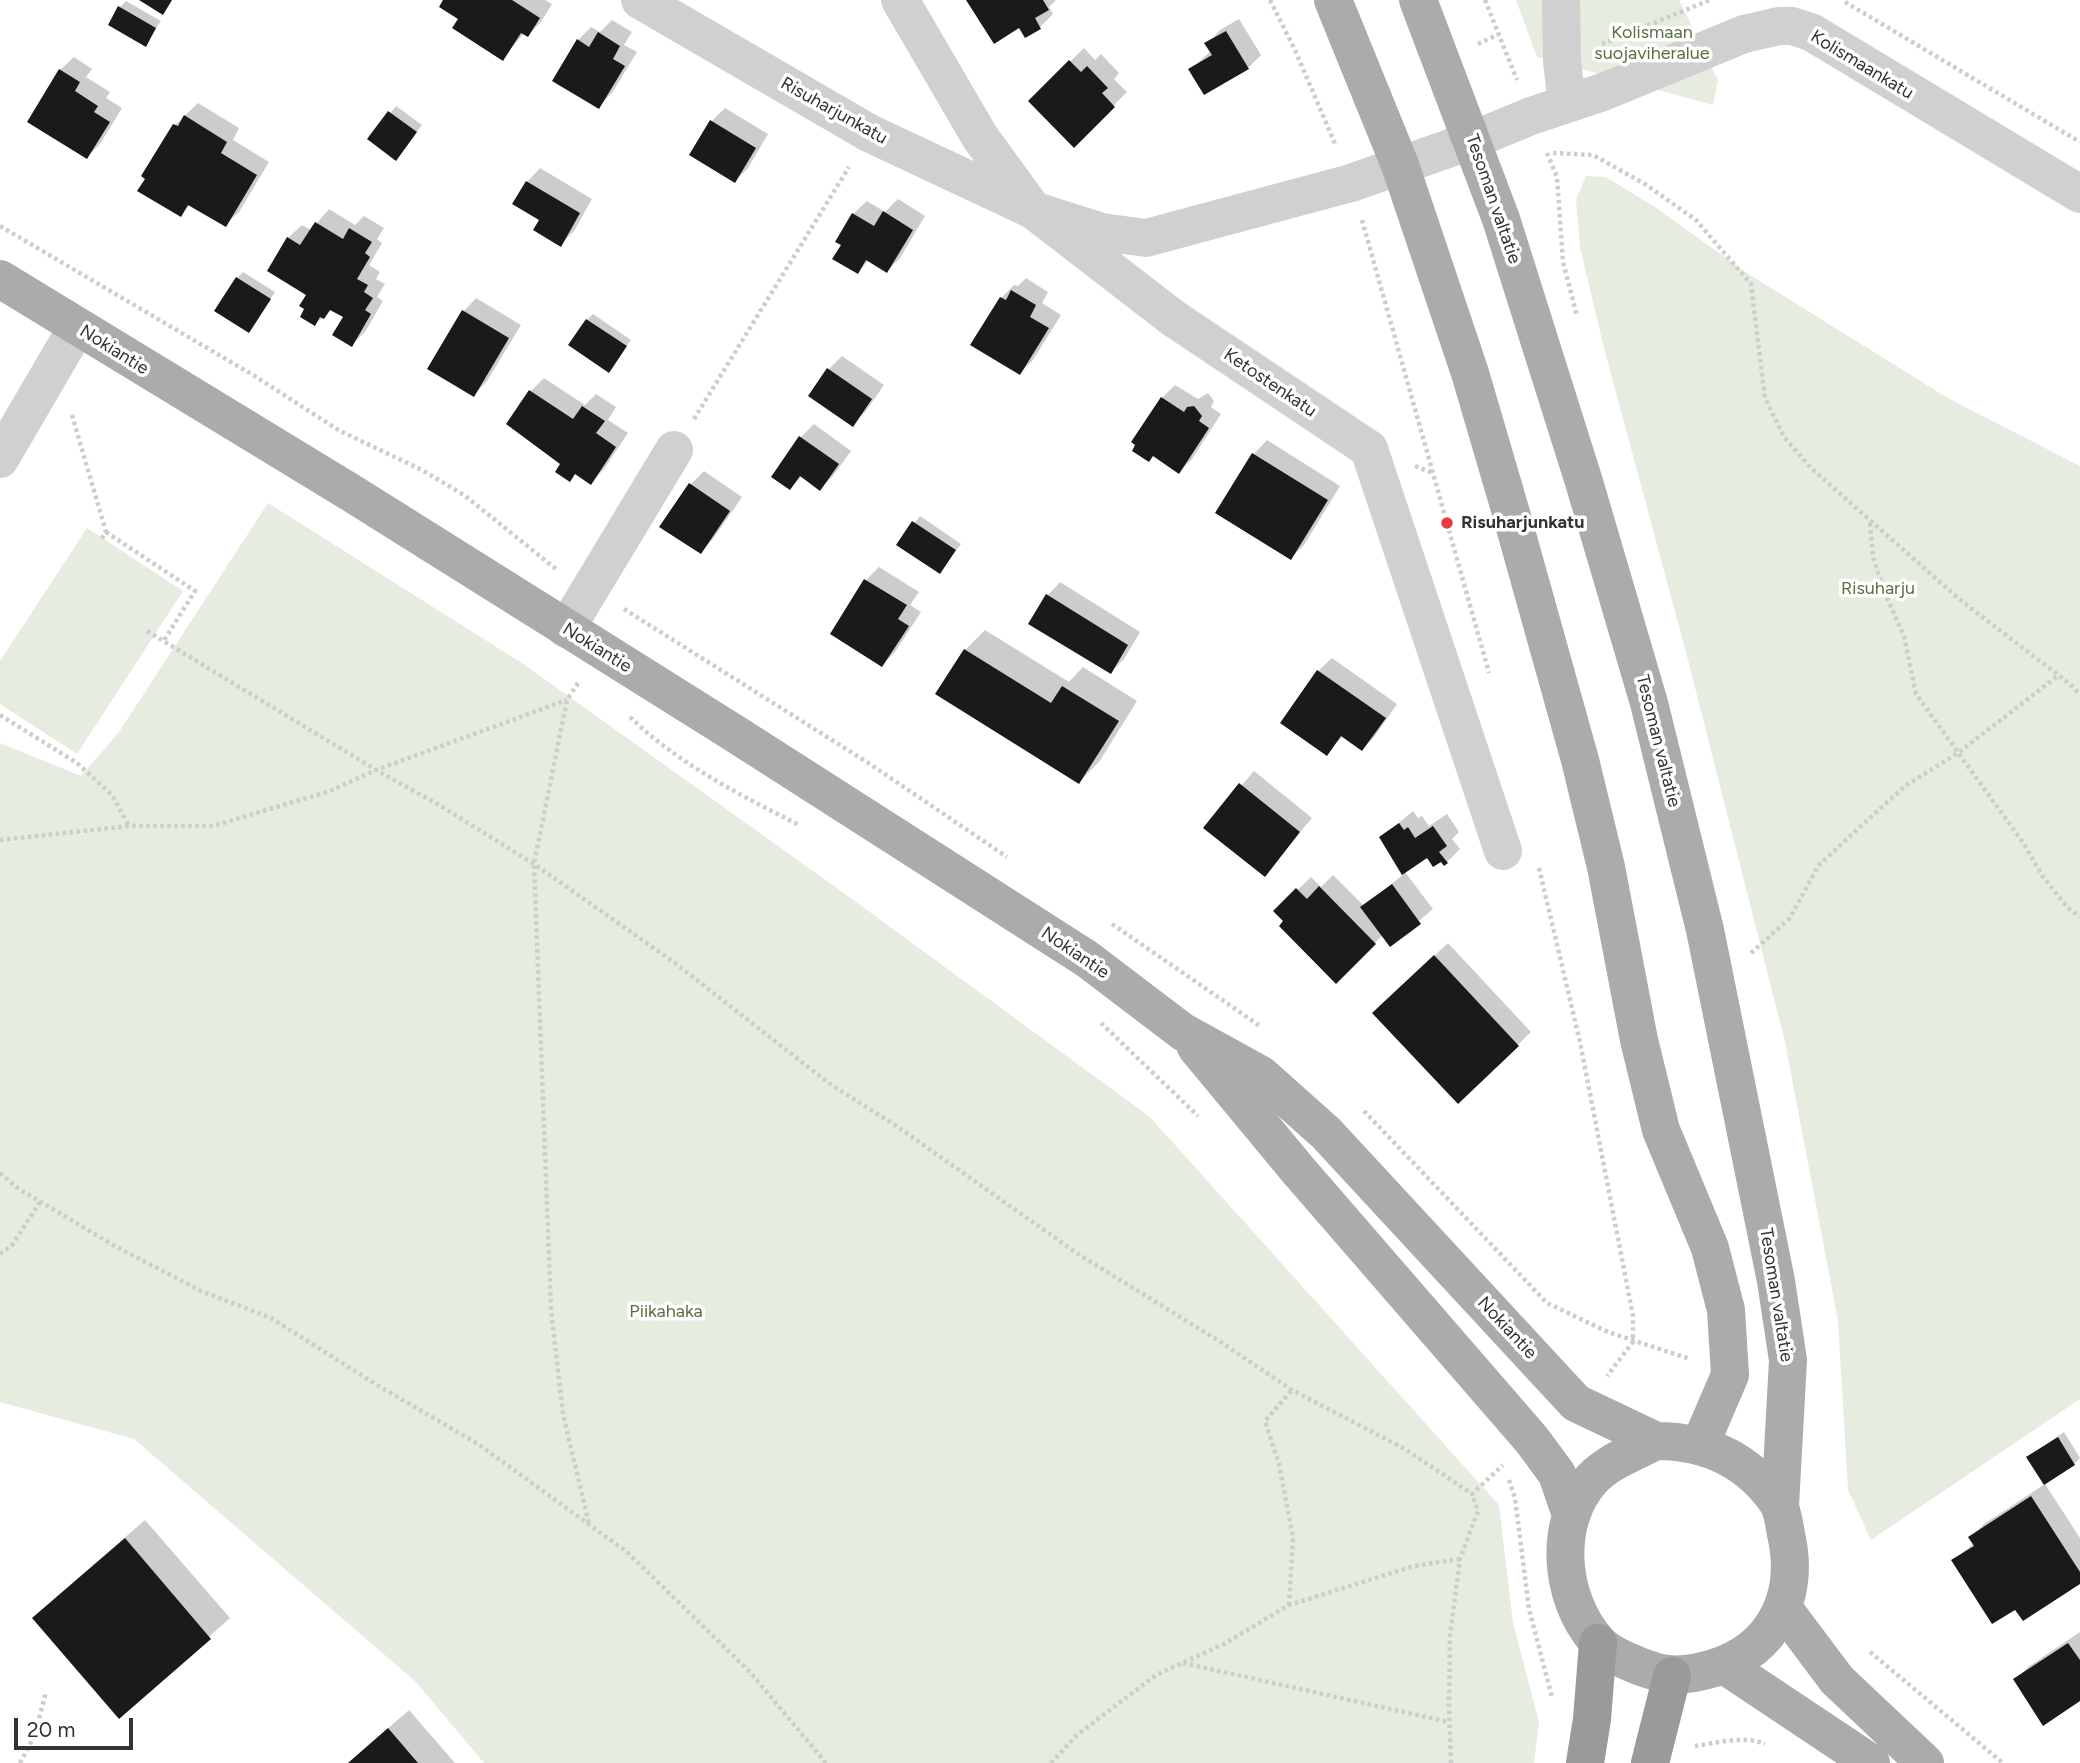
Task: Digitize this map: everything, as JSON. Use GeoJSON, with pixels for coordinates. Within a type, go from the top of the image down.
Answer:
{"type":"FeatureCollection","features":[{"type":"Feature","properties":{"kind":"highway"},"geometry":{"type":"LineString","coordinates":[[1585,1763],[1592,1719],[1598,1643]]}},
{"type":"Feature","properties":{"kind":"highway"},"geometry":{"type":"LineString","coordinates":[[1650,1763],[1672,1676]]}},
{"type":"Feature","properties":{"kind":"main road"},"geometry":{"type":"LineString","coordinates":[[1333,0],[1400,166],[1470,373],[1577,747],[1606,867],[1639,1040],[1661,1130],[1710,1248],[1726,1310],[1730,1375],[1700,1445]]}},
{"type":"Feature","properties":{"kind":"main road","name":"Tesoman valtatie"},"geometry":{"type":"LineString","coordinates":[[1418,0],[1473,141],[1535,324],[1638,664],[1705,930],[1765,1227],[1788,1360],[1780,1506]]}},
{"type":"Feature","properties":{"kind":"main road","name":"Nokiantie"},"geometry":{"type":"LineString","coordinates":[[0,279],[353,494],[737,735],[1087,959],[1183,1032],[1261,1075],[1326,1133],[1577,1403],[1656,1441]]}},
{"type":"Feature","properties":{"kind":"main road","name":"Nokiantie"},"geometry":{"type":"LineString","coordinates":[[1183,1032],[1298,1170],[1532,1440],[1557,1474],[1570,1512]]}},
{"type":"Feature","properties":{"kind":"main road"},"geometry":{"type":"LineString","coordinates":[[1656,1441],[1700,1445],[1729,1457],[1749,1472],[1780,1506],[1789,1546],[1790,1579],[1783,1608],[1771,1631],[1749,1650],[1724,1665],[1672,1676],[1637,1666],[1598,1643],[1584,1623],[1569,1588],[1565,1552],[1570,1512],[1592,1479],[1612,1464],[1656,1441]]}},
{"type":"Feature","properties":{"kind":"main road"},"geometry":{"type":"LineString","coordinates":[[1783,1608],[1837,1680],[1925,1763]]}},
{"type":"Feature","properties":{"kind":"main road"},"geometry":{"type":"LineString","coordinates":[[1724,1665],[1871,1763]]}},
{"type":"Feature","properties":{"kind":"street","name":"Risuharjunkatu"},"geometry":{"type":"LineString","coordinates":[[640,0],[869,133],[1033,211]]}},
{"type":"Feature","properties":{"kind":"street","name":"Ketostenkatu"},"geometry":{"type":"LineString","coordinates":[[900,0],[980,137],[1033,211],[1173,318],[1369,449],[1503,851]]}},
{"type":"Feature","properties":{"kind":"street"},"geometry":{"type":"LineString","coordinates":[[1561,0],[1562,61],[1567,104]]}},
{"type":"Feature","properties":{"kind":"street","name":"Kolismaankatu"},"geometry":{"type":"LineString","coordinates":[[1033,211],[1102,232],[1146,238],[1351,183],[1603,92],[1744,33],[1792,26],[1811,32],[2080,194]]}},
{"type":"Feature","properties":{"kind":"street"},"geometry":{"type":"LineString","coordinates":[[0,459],[77,327]]}},
{"type":"Feature","properties":{"kind":"street"},"geometry":{"type":"LineString","coordinates":[[566,629],[674,450]]}},
{"type":"Feature","properties":{"kind":"path"},"geometry":{"type":"LineString","coordinates":[[1270,0],[1300,62],[1351,183]]}},
{"type":"Feature","properties":{"kind":"path"},"geometry":{"type":"LineString","coordinates":[[1485,0],[1499,34]]}},
{"type":"Feature","properties":{"kind":"path"},"geometry":{"type":"LineString","coordinates":[[1517,79],[1710,0]]}},
{"type":"Feature","properties":{"kind":"path"},"geometry":{"type":"LineString","coordinates":[[1841,0],[2080,142]]}},
{"type":"Feature","properties":{"kind":"path"},"geometry":{"type":"LineString","coordinates":[[1546,153],[1593,155],[1645,184],[1696,220],[1751,284],[1765,398],[1784,437],[1811,468],[1870,522],[1959,599],[2059,675],[2080,695]]}},
{"type":"Feature","properties":{"kind":"path"},"geometry":{"type":"LineString","coordinates":[[674,450],[825,206]]}},
{"type":"Feature","properties":{"kind":"path"},"geometry":{"type":"LineString","coordinates":[[0,226],[253,375],[340,431],[422,470],[464,495],[559,571],[870,764],[1018,864]]}},
{"type":"Feature","properties":{"kind":"path"},"geometry":{"type":"LineString","coordinates":[[71,412],[106,532],[195,591],[163,642]]}},
{"type":"Feature","properties":{"kind":"path"},"geometry":{"type":"LineString","coordinates":[[1870,522],[1872,557],[1904,636],[1916,694],[2024,844],[2043,877],[2067,907],[2080,917]]}},
{"type":"Feature","properties":{"kind":"path"},"geometry":{"type":"LineString","coordinates":[[100,541],[106,532]]}},
{"type":"Feature","properties":{"kind":"path"},"geometry":{"type":"LineString","coordinates":[[147,631],[534,864],[675,963],[830,1084],[898,1127],[1078,1254],[1219,1341],[1292,1390],[1405,1449],[1472,1494],[1478,1511],[1460,1559],[1450,1634],[1451,1763]]}},
{"type":"Feature","properties":{"kind":"path"},"geometry":{"type":"LineString","coordinates":[[584,673],[567,700],[534,864],[551,1310],[564,1414],[589,1526]]}},
{"type":"Feature","properties":{"kind":"path"},"geometry":{"type":"LineString","coordinates":[[1745,958],[1790,918],[1818,866],[1905,786],[1958,753],[2059,675]]}},
{"type":"Feature","properties":{"kind":"path"},"geometry":{"type":"LineString","coordinates":[[2070,684],[2080,685]]}},
{"type":"Feature","properties":{"kind":"path"},"geometry":{"type":"LineString","coordinates":[[0,840],[130,826],[213,826],[330,791],[376,770],[567,700]]}},
{"type":"Feature","properties":{"kind":"path"},"geometry":{"type":"LineString","coordinates":[[0,715],[77,763],[111,795],[130,826]]}},
{"type":"Feature","properties":{"kind":"path"},"geometry":{"type":"LineString","coordinates":[[628,716],[646,733],[733,790],[804,828]]}},
{"type":"Feature","properties":{"kind":"path"},"geometry":{"type":"LineString","coordinates":[[1104,919],[1262,1028]]}},
{"type":"Feature","properties":{"kind":"path"},"geometry":{"type":"LineString","coordinates":[[1097,1021],[1204,1123]]}},
{"type":"Feature","properties":{"kind":"path"},"geometry":{"type":"LineString","coordinates":[[1362,1109],[1547,1303],[1608,1332],[1701,1363]]}},
{"type":"Feature","properties":{"kind":"path"},"geometry":{"type":"LineString","coordinates":[[0,1173],[16,1187],[113,1245],[201,1291],[271,1318],[478,1444],[626,1552],[750,1672],[826,1763]]}},
{"type":"Feature","properties":{"kind":"path"},"geometry":{"type":"LineString","coordinates":[[0,1254],[12,1245],[40,1202]]}},
{"type":"Feature","properties":{"kind":"path"},"geometry":{"type":"LineString","coordinates":[[1289,1605],[1293,1538],[1279,1464],[1265,1421],[1292,1390]]}},
{"type":"Feature","properties":{"kind":"path"},"geometry":{"type":"LineString","coordinates":[[1472,1494],[1503,1464],[1496,1456]]}},
{"type":"Feature","properties":{"kind":"path"},"geometry":{"type":"LineString","coordinates":[[1051,1763],[1077,1735],[1156,1675],[1224,1644],[1289,1605],[1414,1566],[1460,1559]]}},
{"type":"Feature","properties":{"kind":"path"},"geometry":{"type":"LineString","coordinates":[[1864,1648],[2003,1763]]}},
{"type":"Feature","properties":{"kind":"path"},"geometry":{"type":"LineString","coordinates":[[1182,1663],[1449,1723]]}},
{"type":"Feature","properties":{"kind":"path"},"geometry":{"type":"LineString","coordinates":[[20,1763],[34,1737],[46,1692]]}},
{"type":"Feature","properties":{"kind":"green space","name":"Kolismaan suojaviheralue"},"geometry":{"type":"Polygon","coordinates":[[[1516,0],[1679,0],[1718,80],[1713,105],[1537,57],[1516,0]]]}},
{"type":"Feature","properties":{"kind":"green space","name":"Risuharju"},"geometry":{"type":"Polygon","coordinates":[[[1586,176],[1606,177],[1658,209],[1747,273],[1946,397],[2080,466],[2080,1399],[1871,1540],[1848,1490],[1838,1321],[1785,1042],[1580,247],[1576,200],[1586,176]]]}},
{"type":"Feature","properties":{"kind":"green space","name":"Piikahaka"},"geometry":{"type":"Polygon","coordinates":[[[268,503],[525,665],[1150,1117],[1499,1505],[1513,1623],[1539,1722],[1534,1763],[484,1763],[416,1682],[134,1439],[0,1402],[0,743],[81,776],[119,732],[268,503]]]}},
{"type":"Feature","properties":{"kind":"green space"},"geometry":{"type":"Polygon","coordinates":[[[87,528],[183,591],[77,754],[0,704],[0,661],[87,528]]]}},
{"type":"Feature","properties":{"kind":"building"},"geometry":{"type":"Polygon","coordinates":[[[139,0],[172,0],[163,15],[139,0]]]}},
{"type":"Feature","properties":{"kind":"building"},"geometry":{"type":"Polygon","coordinates":[[[443,0],[512,0],[540,18],[528,37],[521,33],[503,61],[452,28],[458,19],[439,7],[443,0]]]}},
{"type":"Feature","properties":{"kind":"building"},"geometry":{"type":"Polygon","coordinates":[[[966,0],[1043,0],[1049,10],[1035,18],[1041,29],[1025,38],[1019,28],[994,44],[966,0]]]}},
{"type":"Feature","properties":{"kind":"building"},"geometry":{"type":"Polygon","coordinates":[[[118,6],[156,28],[146,47],[108,25],[118,6]]]}},
{"type":"Feature","properties":{"kind":"building"},"geometry":{"type":"Polygon","coordinates":[[[1226,31],[1249,69],[1204,95],[1188,69],[1212,55],[1204,43],[1226,31]]]}},
{"type":"Feature","properties":{"kind":"building"},"geometry":{"type":"Polygon","coordinates":[[[598,32],[620,46],[613,59],[625,66],[599,109],[552,81],[577,39],[589,47],[598,32]]]}},
{"type":"Feature","properties":{"kind":"building"},"geometry":{"type":"Polygon","coordinates":[[[1069,60],[1081,72],[1087,66],[1108,88],[1102,93],[1115,107],[1074,148],[1028,101],[1069,60]]]}},
{"type":"Feature","properties":{"kind":"building"},"geometry":{"type":"Polygon","coordinates":[[[59,69],[80,82],[75,91],[98,106],[94,112],[110,122],[87,159],[27,122],[59,69]]]}},
{"type":"Feature","properties":{"kind":"building"},"geometry":{"type":"Polygon","coordinates":[[[388,111],[417,132],[396,161],[367,139],[388,111]]]}},
{"type":"Feature","properties":{"kind":"building"},"geometry":{"type":"Polygon","coordinates":[[[184,115],[227,142],[221,153],[257,175],[226,227],[188,205],[181,217],[137,191],[145,179],[141,176],[173,124],[178,126],[184,115]]]}},
{"type":"Feature","properties":{"kind":"building"},"geometry":{"type":"Polygon","coordinates":[[[710,120],[756,148],[735,183],[689,155],[710,120]]]}},
{"type":"Feature","properties":{"kind":"building"},"geometry":{"type":"Polygon","coordinates":[[[526,181],[580,213],[561,247],[533,230],[539,220],[512,204],[526,181]]]}},
{"type":"Feature","properties":{"kind":"building"},"geometry":{"type":"Polygon","coordinates":[[[883,211],[913,230],[887,273],[866,260],[858,274],[832,259],[841,245],[835,242],[852,213],[874,226],[883,211]]]}},
{"type":"Feature","properties":{"kind":"building"},"geometry":{"type":"Polygon","coordinates":[[[315,222],[343,239],[349,228],[372,242],[365,253],[370,257],[357,279],[368,285],[364,292],[373,298],[365,310],[371,314],[352,347],[332,335],[343,317],[330,310],[324,319],[320,317],[315,326],[300,317],[304,309],[299,306],[306,295],[267,271],[287,237],[300,245],[315,222]]]}},
{"type":"Feature","properties":{"kind":"building"},"geometry":{"type":"Polygon","coordinates":[[[236,277],[271,299],[249,333],[214,311],[236,277]]]}},
{"type":"Feature","properties":{"kind":"building"},"geometry":{"type":"Polygon","coordinates":[[[1011,290],[1036,305],[1030,317],[1049,328],[1020,375],[970,345],[1000,297],[1006,300],[1011,290]]]}},
{"type":"Feature","properties":{"kind":"building"},"geometry":{"type":"Polygon","coordinates":[[[462,310],[509,338],[474,397],[427,369],[462,310]]]}},
{"type":"Feature","properties":{"kind":"building"},"geometry":{"type":"Polygon","coordinates":[[[586,319],[627,346],[609,373],[568,345],[586,319]]]}},
{"type":"Feature","properties":{"kind":"building"},"geometry":{"type":"Polygon","coordinates":[[[827,368],[872,399],[853,427],[808,396],[827,368]]]}},
{"type":"Feature","properties":{"kind":"building"},"geometry":{"type":"Polygon","coordinates":[[[529,390],[573,419],[582,406],[605,421],[596,433],[616,447],[591,485],[575,474],[570,482],[555,472],[560,464],[506,424],[529,390]]]}},
{"type":"Feature","properties":{"kind":"building"},"geometry":{"type":"Polygon","coordinates":[[[1161,397],[1184,412],[1187,407],[1194,406],[1202,416],[1199,421],[1209,428],[1179,474],[1153,456],[1149,462],[1132,451],[1135,445],[1131,442],[1161,397]]]}},
{"type":"Feature","properties":{"kind":"building"},"geometry":{"type":"Polygon","coordinates":[[[799,436],[839,464],[820,491],[800,476],[790,490],[771,477],[799,436]]]}},
{"type":"Feature","properties":{"kind":"building"},"geometry":{"type":"Polygon","coordinates":[[[1252,453],[1328,500],[1291,560],[1215,513],[1252,453]]]}},
{"type":"Feature","properties":{"kind":"building"},"geometry":{"type":"Polygon","coordinates":[[[689,483],[730,511],[701,554],[659,527],[689,483]]]}},
{"type":"Feature","properties":{"kind":"building"},"geometry":{"type":"Polygon","coordinates":[[[912,521],[956,550],[940,574],[896,545],[912,521]]]}},
{"type":"Feature","properties":{"kind":"building"},"geometry":{"type":"Polygon","coordinates":[[[864,579],[907,605],[898,619],[909,626],[882,667],[830,634],[864,579]]]}},
{"type":"Feature","properties":{"kind":"building"},"geometry":{"type":"Polygon","coordinates":[[[1046,594],[1128,645],[1111,674],[1028,624],[1046,594]]]}},
{"type":"Feature","properties":{"kind":"building"},"geometry":{"type":"Polygon","coordinates":[[[964,649],[1051,703],[1062,686],[1119,721],[1079,784],[935,694],[964,649]]]}},
{"type":"Feature","properties":{"kind":"building"},"geometry":{"type":"Polygon","coordinates":[[[1317,670],[1386,718],[1362,751],[1341,736],[1327,756],[1280,723],[1317,670]]]}},
{"type":"Feature","properties":{"kind":"building"},"geometry":{"type":"Polygon","coordinates":[[[1239,783],[1300,832],[1265,877],[1203,828],[1239,783]]]}},
{"type":"Feature","properties":{"kind":"building"},"geometry":{"type":"Polygon","coordinates":[[[1399,823],[1404,830],[1408,827],[1415,838],[1433,826],[1447,846],[1439,852],[1448,863],[1444,866],[1441,862],[1433,867],[1427,858],[1402,875],[1379,837],[1399,823]]]}},
{"type":"Feature","properties":{"kind":"building"},"geometry":{"type":"Polygon","coordinates":[[[1392,884],[1421,924],[1390,947],[1360,907],[1392,884]]]}},
{"type":"Feature","properties":{"kind":"building"},"geometry":{"type":"Polygon","coordinates":[[[1319,886],[1376,944],[1336,984],[1279,926],[1283,921],[1273,911],[1296,888],[1307,899],[1319,886]]]}},
{"type":"Feature","properties":{"kind":"building"},"geometry":{"type":"Polygon","coordinates":[[[1434,955],[1519,1046],[1458,1104],[1372,1013],[1434,955]]]}},
{"type":"Feature","properties":{"kind":"building"},"geometry":{"type":"Polygon","coordinates":[[[2058,1437],[2075,1465],[2044,1485],[2026,1457],[2058,1437]]]}},
{"type":"Feature","properties":{"kind":"building"},"geometry":{"type":"Polygon","coordinates":[[[2031,1496],[2080,1572],[2080,1584],[2023,1621],[2015,1610],[1992,1624],[1951,1560],[1974,1546],[1968,1537],[2031,1496]]]}},
{"type":"Feature","properties":{"kind":"building"},"geometry":{"type":"Polygon","coordinates":[[[125,1538],[211,1639],[119,1719],[32,1618],[125,1538]]]}},
{"type":"Feature","properties":{"kind":"building"},"geometry":{"type":"Polygon","coordinates":[[[2068,1643],[2080,1660],[2080,1701],[2043,1726],[2013,1679],[2068,1643]]]}},
{"type":"Feature","properties":{"kind":"building"},"geometry":{"type":"Polygon","coordinates":[[[388,1728],[418,1763],[348,1763],[388,1728]]]}},
{"type":"Feature","properties":{"kind":"place","name":"Risuharjunkatu"},"geometry":{"type":"Point","coordinates":[1447,523]}}]}
